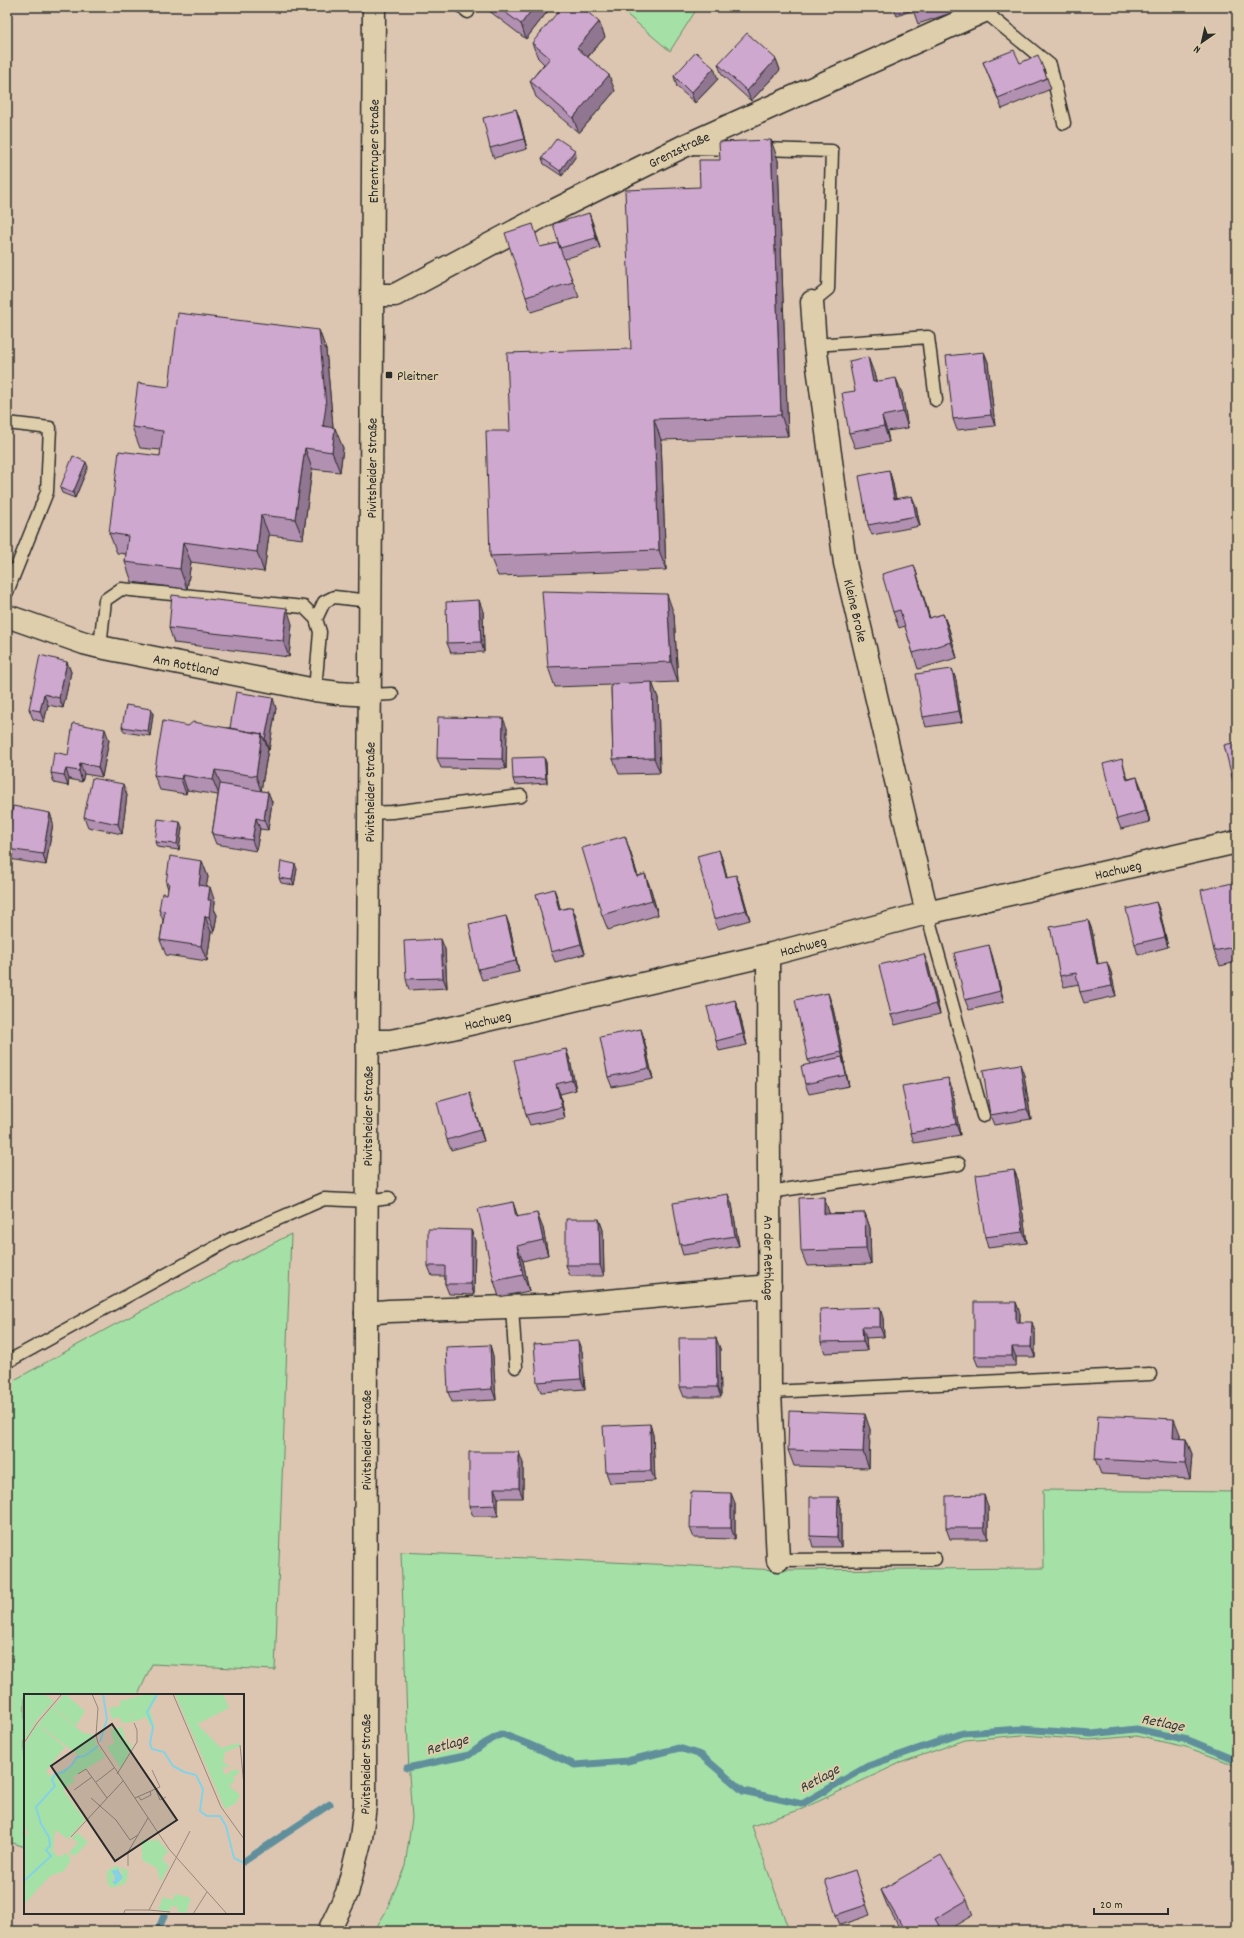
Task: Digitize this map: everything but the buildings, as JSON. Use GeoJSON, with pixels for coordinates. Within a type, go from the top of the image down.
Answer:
{"type":"FeatureCollection","features":[{"type":"Feature","properties":{"kind":"street","name":"Ehrentruper Straße"},"geometry":{"type":"LineString","coordinates":[[373,295],[374,7]]}},
{"type":"Feature","properties":{"kind":"street","name":"Grenzstraße"},"geometry":{"type":"LineString","coordinates":[[373,295],[394,295],[547,214],[682,147],[986,9]]}},
{"type":"Feature","properties":{"kind":"street","name":"Pivitsheider Straße"},"geometry":{"type":"LineString","coordinates":[[329,1931],[347,1893],[361,1838],[365,1805],[366,1313],[373,295]]}},
{"type":"Feature","properties":{"kind":"street","name":"Kleine Broke"},"geometry":{"type":"LineString","coordinates":[[812,302],[815,345],[845,563],[927,913]]}},
{"type":"Feature","properties":{"kind":"street","name":"Am Rottland"},"geometry":{"type":"LineString","coordinates":[[7,616],[84,644],[315,690],[338,694],[370,695]]}},
{"type":"Feature","properties":{"kind":"street","name":"Hachweg"},"geometry":{"type":"LineString","coordinates":[[368,1040],[390,1042],[422,1036],[768,955],[927,913],[1237,842]]}},
{"type":"Feature","properties":{"kind":"street","name":"An der Rethlage"},"geometry":{"type":"LineString","coordinates":[[768,955],[770,1392],[778,1560]]}},
{"type":"Feature","properties":{"kind":"street"},"geometry":{"type":"LineString","coordinates":[[366,1313],[565,1305],[770,1286]]}},
{"type":"Feature","properties":{"kind":"lane"},"geometry":{"type":"LineString","coordinates":[[986,9],[1050,65],[1064,122]]}},
{"type":"Feature","properties":{"kind":"lane"},"geometry":{"type":"LineString","coordinates":[[682,147],[832,151],[828,289],[812,302]]}},
{"type":"Feature","properties":{"kind":"lane"},"geometry":{"type":"LineString","coordinates":[[815,345],[928,337],[936,400]]}},
{"type":"Feature","properties":{"kind":"lane"},"geometry":{"type":"LineString","coordinates":[[7,423],[50,428],[47,492],[7,592]]}},
{"type":"Feature","properties":{"kind":"lane"},"geometry":{"type":"LineString","coordinates":[[100,647],[105,600],[121,589],[304,608],[316,619],[320,632],[315,690]]}},
{"type":"Feature","properties":{"kind":"lane"},"geometry":{"type":"LineString","coordinates":[[316,619],[324,602],[334,597],[370,601]]}},
{"type":"Feature","properties":{"kind":"lane"},"geometry":{"type":"LineString","coordinates":[[370,695],[392,694]]}},
{"type":"Feature","properties":{"kind":"lane"},"geometry":{"type":"LineString","coordinates":[[369,813],[392,812],[521,796]]}},
{"type":"Feature","properties":{"kind":"lane"},"geometry":{"type":"LineString","coordinates":[[927,913],[983,1116]]}},
{"type":"Feature","properties":{"kind":"lane"},"geometry":{"type":"LineString","coordinates":[[769,1192],[959,1164]]}},
{"type":"Feature","properties":{"kind":"lane"},"geometry":{"type":"LineString","coordinates":[[7,1362],[229,1240],[324,1198],[367,1201],[389,1198]]}},
{"type":"Feature","properties":{"kind":"lane"},"geometry":{"type":"LineString","coordinates":[[512,1307],[516,1367]]}},
{"type":"Feature","properties":{"kind":"lane"},"geometry":{"type":"LineString","coordinates":[[770,1392],[1150,1374]]}},
{"type":"Feature","properties":{"kind":"lane"},"geometry":{"type":"LineString","coordinates":[[778,1560],[936,1559]]}},
{"type":"Feature","properties":{"kind":"green space"},"geometry":{"type":"Polygon","coordinates":[[[618,7],[698,7],[670,51],[618,7]]]}},
{"type":"Feature","properties":{"kind":"green space"},"geometry":{"type":"Polygon","coordinates":[[[291,1234],[275,1670],[152,1664],[138,1694],[24,1694],[24,1847],[7,1841],[7,1384],[112,1326],[291,1234]]]}},
{"type":"Feature","properties":{"kind":"green space"},"geometry":{"type":"Polygon","coordinates":[[[1043,1490],[1237,1492],[1237,1768],[1230,1763],[1186,1747],[1136,1736],[1090,1740],[1023,1735],[965,1740],[900,1763],[802,1809],[752,1826],[789,1931],[374,1931],[385,1913],[405,1866],[412,1818],[409,1775],[401,1552],[778,1570],[1044,1568],[1043,1490]]]}},
{"type":"Feature","properties":{"kind":"waterway","name":"Retlage"},"geometry":{"type":"LineString","coordinates":[[407,1768],[469,1755],[485,1743],[502,1734],[575,1765],[627,1761],[679,1748],[701,1755],[743,1791],[802,1804],[868,1766],[963,1733],[1021,1729],[1092,1734],[1136,1729],[1188,1740],[1237,1760]]}},
{"type":"Feature","properties":{"kind":"waterway","name":"Retlage"},"geometry":{"type":"LineString","coordinates":[[244,1861],[330,1804]]}},
{"type":"Feature","properties":{"kind":"waterway","name":"Retlage"},"geometry":{"type":"LineString","coordinates":[[158,1931],[165,1914]]}},
{"type":"Feature","properties":{"kind":"place","name":"Pleitner"},"geometry":{"type":"Point","coordinates":[389,375]}}]}
